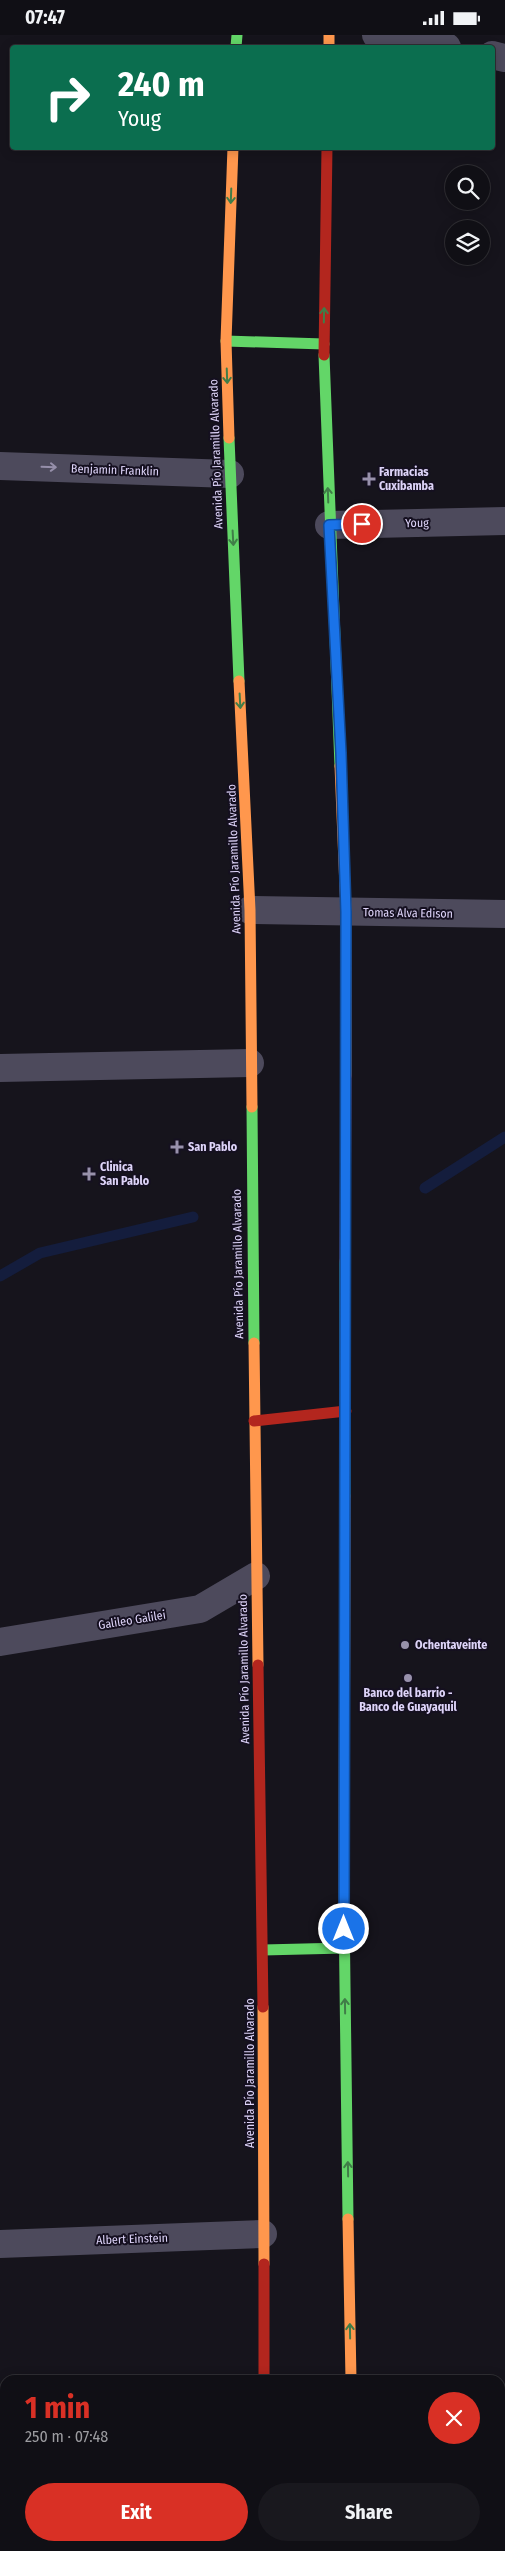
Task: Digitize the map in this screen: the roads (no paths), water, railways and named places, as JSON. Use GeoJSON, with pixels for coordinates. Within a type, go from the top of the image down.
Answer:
{"type":"FeatureCollection","features":[{"type":"Feature","properties":{"kind":"main road","name":"Avenida Pío Jaramillo Alvarado"},"geometry":{"type":"LineString","coordinates":[[233,150],[226,341],[230,474],[250,910],[254,1421],[263,1950],[264,2375]]}},
{"type":"Feature","properties":{"kind":"main road"},"geometry":{"type":"LineString","coordinates":[[327,150],[324,344],[329,525],[341,753],[346,912],[344,1948],[351,2375]]}},
{"type":"Feature","properties":{"kind":"main road"},"geometry":{"type":"LineString","coordinates":[[226,341],[324,344]]}},
{"type":"Feature","properties":{"kind":"main road"},"geometry":{"type":"LineString","coordinates":[[254,1421],[346,1411]]}},
{"type":"Feature","properties":{"kind":"main road"},"geometry":{"type":"LineString","coordinates":[[263,1950],[344,1948]]}},
{"type":"Feature","properties":{"kind":"street"},"geometry":{"type":"LineString","coordinates":[[376,35],[436,45]]}},
{"type":"Feature","properties":{"kind":"street","name":"Benjamin Franklin"},"geometry":{"type":"LineString","coordinates":[[0,466],[230,474]]}},
{"type":"Feature","properties":{"kind":"street","name":"Youg"},"geometry":{"type":"LineString","coordinates":[[329,525],[505,521]]}},
{"type":"Feature","properties":{"kind":"street","name":"Tomas Alva Edison"},"geometry":{"type":"LineString","coordinates":[[250,910],[505,914]]}},
{"type":"Feature","properties":{"kind":"street"},"geometry":{"type":"LineString","coordinates":[[0,1068],[250,1063]]}},
{"type":"Feature","properties":{"kind":"street","name":"Galileo Galilei"},"geometry":{"type":"LineString","coordinates":[[0,1642],[200,1609],[256,1576]]}},
{"type":"Feature","properties":{"kind":"street","name":"Albert Einstein"},"geometry":{"type":"LineString","coordinates":[[0,2244],[264,2234]]}},
{"type":"Feature","properties":{"kind":"waterway"},"geometry":{"type":"LineString","coordinates":[[425,1188],[505,1137]]}},
{"type":"Feature","properties":{"kind":"waterway"},"geometry":{"type":"LineString","coordinates":[[0,1276],[40,1253],[193,1217]]}},
{"type":"Feature","properties":{"kind":"place","name":"Farmacias Cuxibamba"},"geometry":{"type":"Point","coordinates":[369,479]}},
{"type":"Feature","properties":{"kind":"place","name":"San Pablo"},"geometry":{"type":"Point","coordinates":[177,1147]}},
{"type":"Feature","properties":{"kind":"place","name":"Clinica San Pablo"},"geometry":{"type":"Point","coordinates":[89,1174]}},
{"type":"Feature","properties":{"kind":"place","name":"Ochentaveinte"},"geometry":{"type":"Point","coordinates":[405,1645]}},
{"type":"Feature","properties":{"kind":"place","name":"Banco del barrio - Banco de Guayaquil"},"geometry":{"type":"Point","coordinates":[408,1678]}}]}
